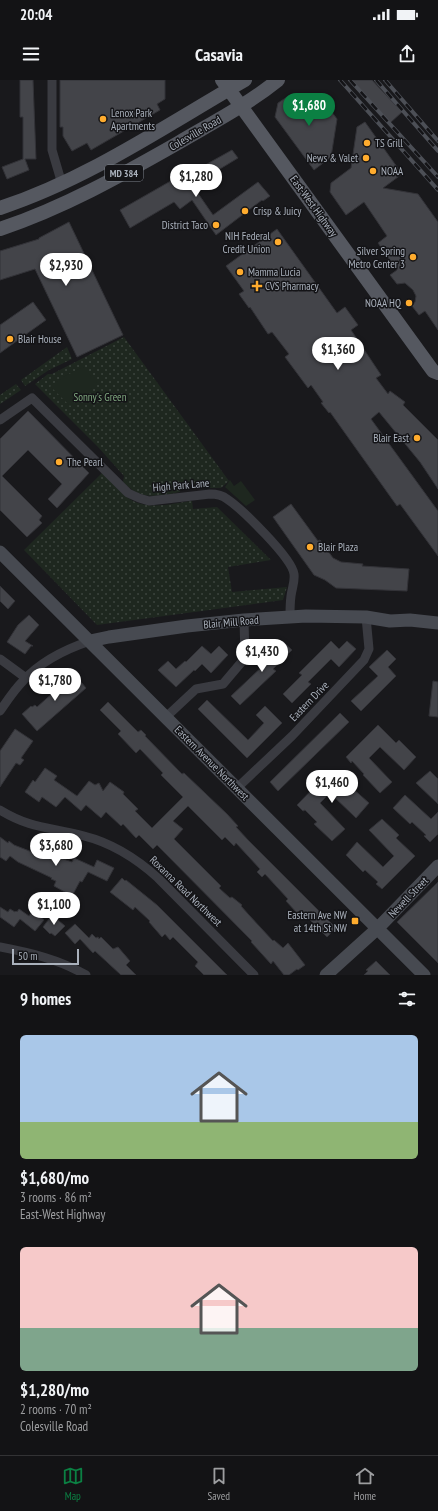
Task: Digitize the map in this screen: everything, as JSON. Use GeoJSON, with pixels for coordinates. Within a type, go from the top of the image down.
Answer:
{"type":"FeatureCollection","features":[{"type":"Feature","properties":{"kind":"main road","name":"Colesville Road"},"geometry":{"type":"LineString","coordinates":[[0,208],[62,184],[95,167],[141,141],[226,84],[245,80]]}},
{"type":"Feature","properties":{"kind":"main road","name":"Colesville Road"},"geometry":{"type":"LineString","coordinates":[[0,229],[69,202],[116,178],[242,106],[261,94],[278,80]]}},
{"type":"Feature","properties":{"kind":"main road","name":"East-West Highway"},"geometry":{"type":"LineString","coordinates":[[226,84],[436,372],[435,381],[438,386]]}},
{"type":"Feature","properties":{"kind":"street"},"geometry":{"type":"LineString","coordinates":[[52,80],[52,150],[62,184]]}},
{"type":"Feature","properties":{"kind":"street","name":"High Park Lane"},"geometry":{"type":"LineString","coordinates":[[0,420],[32,398],[128,493],[149,501],[210,494],[220,495],[227,498],[252,520],[286,559],[294,573],[294,586],[290,598],[290,617]]}},
{"type":"Feature","properties":{"kind":"street","name":"Eastern Avenue Northwest"},"geometry":{"type":"LineString","coordinates":[[0,552],[424,975]]}},
{"type":"Feature","properties":{"kind":"street","name":"Blair Mill Road"},"geometry":{"type":"LineString","coordinates":[[90,641],[179,627],[290,617],[370,618],[391,613],[403,620],[438,623]]}},
{"type":"Feature","properties":{"kind":"street","name":"Eastern Drive"},"geometry":{"type":"LineString","coordinates":[[237,788],[292,736],[364,660],[369,649],[370,618]]}},
{"type":"Feature","properties":{"kind":"street"},"geometry":{"type":"LineString","coordinates":[[166,716],[196,689],[223,684],[245,658],[244,620]]}},
{"type":"Feature","properties":{"kind":"street"},"geometry":{"type":"LineString","coordinates":[[0,711],[16,688],[41,665],[66,651],[90,641]]}},
{"type":"Feature","properties":{"kind":"street"},"geometry":{"type":"LineString","coordinates":[[0,659],[26,678]]}},
{"type":"Feature","properties":{"kind":"street","name":"Roxanna Road Northwest"},"geometry":{"type":"LineString","coordinates":[[0,810],[11,817],[28,824],[89,837],[110,845],[127,854],[158,878],[254,975]]}},
{"type":"Feature","properties":{"kind":"street","name":"Newell Street"},"geometry":{"type":"LineString","coordinates":[[326,975],[378,928],[438,866]]}},
{"type":"Feature","properties":{"kind":"street"},"geometry":{"type":"LineString","coordinates":[[0,947],[47,957],[86,975]]}},
{"type":"Feature","properties":{"kind":"green space","name":"Sonny's Green"},"geometry":{"type":"Polygon","coordinates":[[[124,337],[229,481],[221,488],[202,488],[200,483],[180,486],[180,492],[156,496],[149,496],[136,492],[123,482],[124,476],[98,447],[35,384],[48,374],[52,374],[124,337]]]}},
{"type":"Feature","properties":{"kind":"green space"},"geometry":{"type":"Polygon","coordinates":[[[67,347],[72,359],[49,370],[25,386],[21,380],[67,347]]]}},
{"type":"Feature","properties":{"kind":"green space"},"geometry":{"type":"Polygon","coordinates":[[[83,367],[97,383],[70,406],[50,386],[63,377],[83,367]]]}},
{"type":"Feature","properties":{"kind":"green space"},"geometry":{"type":"Polygon","coordinates":[[[16,384],[21,390],[0,404],[0,395],[16,384]]]}},
{"type":"Feature","properties":{"kind":"green space"},"geometry":{"type":"Polygon","coordinates":[[[103,472],[117,488],[133,501],[140,504],[162,505],[192,501],[193,509],[217,507],[271,560],[228,567],[232,592],[287,587],[283,600],[97,625],[24,550],[103,472]]]}},
{"type":"Feature","properties":{"kind":"green space"},"geometry":{"type":"Polygon","coordinates":[[[230,480],[234,486],[241,481],[255,500],[246,506],[225,487],[230,480]]]}},
{"type":"Feature","properties":{"kind":"building"},"geometry":{"type":"Polygon","coordinates":[[[20,80],[33,80],[36,159],[25,159],[29,170],[7,179],[2,167],[23,159],[23,117],[20,117],[20,80]]]}},
{"type":"Feature","properties":{"kind":"building","name":"Lenox Park Apartments"},"geometry":{"type":"Polygon","coordinates":[[[60,80],[165,80],[165,99],[157,104],[160,110],[91,150],[87,143],[72,151],[63,136],[63,127],[60,127],[60,80]]]}},
{"type":"Feature","properties":{"kind":"building"},"geometry":{"type":"Polygon","coordinates":[[[350,80],[372,80],[402,112],[390,123],[350,80]]]}},
{"type":"Feature","properties":{"kind":"building"},"geometry":{"type":"Polygon","coordinates":[[[290,95],[323,100],[337,119],[331,157],[314,170],[275,117],[278,103],[290,95]]]}},
{"type":"Feature","properties":{"kind":"building","name":"Silver Spring Metro Center 3"},"geometry":{"type":"Polygon","coordinates":[[[365,122],[402,174],[383,188],[418,194],[438,222],[438,330],[425,311],[419,315],[412,306],[415,302],[416,296],[413,290],[405,283],[397,284],[390,275],[397,270],[378,243],[387,236],[364,202],[346,215],[330,192],[331,183],[351,168],[357,127],[365,122]]]}},
{"type":"Feature","properties":{"kind":"building"},"geometry":{"type":"Polygon","coordinates":[[[232,150],[238,158],[205,178],[209,183],[197,192],[213,215],[258,182],[270,196],[263,201],[262,200],[216,235],[192,200],[180,209],[174,202],[130,228],[120,210],[183,174],[186,178],[198,169],[232,150]]]}},
{"type":"Feature","properties":{"kind":"building"},"geometry":{"type":"Polygon","coordinates":[[[69,222],[123,335],[77,357],[35,269],[0,280],[0,251],[39,239],[69,222]]]}},
{"type":"Feature","properties":{"kind":"building"},"geometry":{"type":"Polygon","coordinates":[[[277,229],[337,313],[345,307],[358,325],[351,330],[381,375],[376,378],[388,394],[390,391],[405,402],[403,405],[438,440],[438,489],[420,462],[379,412],[371,419],[438,511],[438,556],[400,504],[397,506],[330,412],[329,413],[321,403],[323,402],[311,385],[308,388],[285,357],[289,354],[272,332],[268,334],[250,307],[249,308],[239,294],[244,291],[226,266],[277,229]]]}},
{"type":"Feature","properties":{"kind":"building","name":"Blair House"},"geometry":{"type":"Polygon","coordinates":[[[33,302],[46,320],[0,353],[0,325],[33,302]]]}},
{"type":"Feature","properties":{"kind":"building","name":"The Pearl"},"geometry":{"type":"Polygon","coordinates":[[[28,411],[89,473],[57,508],[48,499],[62,484],[28,450],[2,476],[42,516],[39,520],[42,523],[27,537],[0,510],[0,439],[28,411]]]}},
{"type":"Feature","properties":{"kind":"building","name":"Blair Plaza"},"geometry":{"type":"Polygon","coordinates":[[[291,504],[318,541],[320,540],[333,558],[341,562],[363,564],[362,566],[409,569],[407,591],[336,588],[325,580],[314,575],[273,517],[291,504]]]}},
{"type":"Feature","properties":{"kind":"building"},"geometry":{"type":"Polygon","coordinates":[[[0,586],[15,601],[8,609],[0,601],[0,586]]]}},
{"type":"Feature","properties":{"kind":"building"},"geometry":{"type":"Polygon","coordinates":[[[29,615],[39,625],[25,641],[33,646],[31,646],[25,654],[7,642],[18,625],[29,615]]]}},
{"type":"Feature","properties":{"kind":"building"},"geometry":{"type":"Polygon","coordinates":[[[282,641],[292,650],[273,669],[276,671],[240,705],[231,696],[267,662],[264,659],[282,641]]]}},
{"type":"Feature","properties":{"kind":"building"},"geometry":{"type":"Polygon","coordinates":[[[331,641],[339,649],[347,641],[356,649],[339,667],[331,659],[308,682],[311,684],[292,703],[283,694],[302,675],[299,673],[331,641]]]}},
{"type":"Feature","properties":{"kind":"building"},"geometry":{"type":"Polygon","coordinates":[[[202,646],[211,654],[219,646],[228,655],[211,673],[202,664],[176,687],[158,670],[168,661],[176,669],[185,661],[186,662],[202,646]]]}},
{"type":"Feature","properties":{"kind":"building"},"geometry":{"type":"Polygon","coordinates":[[[387,650],[396,659],[388,667],[396,676],[361,711],[351,701],[378,676],[369,667],[387,650]]]}},
{"type":"Feature","properties":{"kind":"building"},"geometry":{"type":"Polygon","coordinates":[[[70,672],[73,672],[86,688],[37,731],[22,714],[31,706],[32,707],[35,705],[37,707],[63,684],[61,682],[64,679],[63,678],[70,672]]]}},
{"type":"Feature","properties":{"kind":"building"},"geometry":{"type":"Polygon","coordinates":[[[433,681],[438,682],[438,717],[429,716],[433,681]]]}},
{"type":"Feature","properties":{"kind":"building"},"geometry":{"type":"Polygon","coordinates":[[[207,700],[248,740],[264,723],[256,715],[265,706],[282,723],[247,758],[198,709],[207,700]]]}},
{"type":"Feature","properties":{"kind":"building"},"geometry":{"type":"Polygon","coordinates":[[[108,702],[138,732],[141,730],[182,774],[184,773],[227,814],[238,826],[236,827],[249,841],[336,928],[327,937],[300,910],[297,913],[286,901],[288,899],[265,874],[262,877],[257,872],[260,869],[236,843],[234,846],[225,837],[222,840],[188,806],[173,821],[183,829],[174,839],[221,886],[219,888],[230,898],[232,897],[242,905],[241,906],[273,941],[274,940],[283,948],[288,943],[305,965],[289,975],[284,975],[273,961],[271,964],[251,942],[252,941],[157,845],[153,849],[139,835],[136,838],[123,824],[121,826],[106,812],[101,818],[86,805],[81,811],[65,797],[56,807],[42,797],[39,802],[25,792],[33,780],[35,782],[45,768],[57,776],[54,780],[77,796],[89,781],[95,785],[99,783],[103,791],[110,782],[124,792],[123,794],[138,809],[135,811],[152,828],[183,797],[161,775],[163,773],[140,749],[136,753],[118,734],[121,731],[100,710],[108,702]]]}},
{"type":"Feature","properties":{"kind":"building"},"geometry":{"type":"Polygon","coordinates":[[[340,713],[349,722],[278,791],[270,782],[340,713]]]}},
{"type":"Feature","properties":{"kind":"building"},"geometry":{"type":"Polygon","coordinates":[[[378,725],[396,743],[399,740],[416,757],[404,770],[380,747],[369,758],[392,782],[380,793],[352,761],[351,763],[346,757],[378,725]]]}},
{"type":"Feature","properties":{"kind":"building"},"geometry":{"type":"Polygon","coordinates":[[[15,729],[33,741],[21,758],[24,760],[20,765],[16,763],[0,787],[0,751],[15,729]]]}},
{"type":"Feature","properties":{"kind":"building"},"geometry":{"type":"Polygon","coordinates":[[[330,771],[349,789],[351,787],[369,803],[356,818],[330,793],[320,803],[345,829],[332,841],[314,824],[317,822],[305,810],[303,811],[297,805],[330,771]]]}},
{"type":"Feature","properties":{"kind":"building"},"geometry":{"type":"Polygon","coordinates":[[[430,771],[438,779],[438,804],[416,783],[430,771]]]}},
{"type":"Feature","properties":{"kind":"building"},"geometry":{"type":"Polygon","coordinates":[[[405,795],[431,819],[438,812],[438,834],[430,842],[424,836],[426,835],[412,822],[410,824],[393,808],[405,795]]]}},
{"type":"Feature","properties":{"kind":"building"},"geometry":{"type":"Polygon","coordinates":[[[382,819],[399,835],[396,838],[415,856],[382,889],[376,884],[378,882],[365,870],[363,872],[346,855],[357,842],[383,867],[394,856],[369,830],[382,819]]]}},
{"type":"Feature","properties":{"kind":"building"},"geometry":{"type":"Polygon","coordinates":[[[0,837],[8,843],[9,841],[14,845],[50,859],[52,855],[72,862],[74,858],[94,867],[97,860],[114,868],[107,881],[88,872],[82,882],[80,881],[72,896],[54,886],[56,881],[51,879],[52,878],[18,862],[10,856],[6,861],[0,857],[0,837]]]}},
{"type":"Feature","properties":{"kind":"building"},"geometry":{"type":"Polygon","coordinates":[[[122,878],[157,905],[227,975],[204,975],[195,966],[198,962],[173,937],[170,940],[165,934],[162,937],[149,922],[150,921],[135,907],[133,910],[110,892],[122,878]]]}},
{"type":"Feature","properties":{"kind":"building"},"geometry":{"type":"Polygon","coordinates":[[[438,882],[438,963],[397,922],[438,882]]]}},
{"type":"Feature","properties":{"kind":"building"},"geometry":{"type":"Polygon","coordinates":[[[0,907],[8,912],[10,909],[17,912],[19,909],[29,916],[31,913],[36,916],[38,915],[44,920],[35,931],[20,919],[14,927],[0,917],[0,907]]]}},
{"type":"Feature","properties":{"kind":"building"},"geometry":{"type":"Polygon","coordinates":[[[52,915],[65,926],[55,936],[51,933],[50,934],[43,927],[52,915]]]}},
{"type":"Feature","properties":{"kind":"building"},"geometry":{"type":"Polygon","coordinates":[[[75,924],[89,938],[92,934],[99,939],[101,937],[113,949],[118,947],[130,961],[126,965],[136,975],[121,975],[95,951],[93,953],[80,939],[75,944],[65,933],[75,924]]]}},
{"type":"Feature","properties":{"kind":"building"},"geometry":{"type":"Polygon","coordinates":[[[376,961],[390,975],[364,975],[368,971],[366,970],[376,961]]]}},
{"type":"Feature","properties":{"kind":"railway"},"geometry":{"type":"LineString","coordinates":[[340,80],[438,190]]}},
{"type":"Feature","properties":{"kind":"railway"},"geometry":{"type":"LineString","coordinates":[[350,80],[438,177]]}},
{"type":"Feature","properties":{"kind":"railway"},"geometry":{"type":"LineString","coordinates":[[376,80],[438,151]]}},
{"type":"Feature","properties":{"kind":"railway"},"geometry":{"type":"LineString","coordinates":[[385,80],[438,141]]}},
{"type":"Feature","properties":{"kind":"place","name":"Lenox Park Apartments"},"geometry":{"type":"Point","coordinates":[103,119]}},
{"type":"Feature","properties":{"kind":"place","name":"TS Grill"},"geometry":{"type":"Point","coordinates":[367,143]}},
{"type":"Feature","properties":{"kind":"place","name":"News & Valet"},"geometry":{"type":"Point","coordinates":[366,158]}},
{"type":"Feature","properties":{"kind":"place","name":"NOAA"},"geometry":{"type":"Point","coordinates":[373,171]}},
{"type":"Feature","properties":{"kind":"place","name":"Crisp & Juicy"},"geometry":{"type":"Point","coordinates":[245,211]}},
{"type":"Feature","properties":{"kind":"place","name":"District Taco"},"geometry":{"type":"Point","coordinates":[216,225]}},
{"type":"Feature","properties":{"kind":"place","name":"NIH Federal Credit Union"},"geometry":{"type":"Point","coordinates":[278,242]}},
{"type":"Feature","properties":{"kind":"place","name":"Silver Spring Metro Center 3"},"geometry":{"type":"Point","coordinates":[413,257]}},
{"type":"Feature","properties":{"kind":"place","name":"Mamma Lucia"},"geometry":{"type":"Point","coordinates":[240,272]}},
{"type":"Feature","properties":{"kind":"place","name":"CVS Pharmacy"},"geometry":{"type":"Point","coordinates":[257,286]}},
{"type":"Feature","properties":{"kind":"place","name":"NOAA HQ"},"geometry":{"type":"Point","coordinates":[409,303]}},
{"type":"Feature","properties":{"kind":"place","name":"Blair House"},"geometry":{"type":"Point","coordinates":[10,339]}},
{"type":"Feature","properties":{"kind":"place","name":"Blair East"},"geometry":{"type":"Point","coordinates":[417,438]}},
{"type":"Feature","properties":{"kind":"place","name":"The Pearl"},"geometry":{"type":"Point","coordinates":[59,462]}},
{"type":"Feature","properties":{"kind":"place","name":"Blair Plaza"},"geometry":{"type":"Point","coordinates":[310,547]}},
{"type":"Feature","properties":{"kind":"place","name":"Eastern Ave NW at 14th St NW"},"geometry":{"type":"Point","coordinates":[355,921]}}]}
